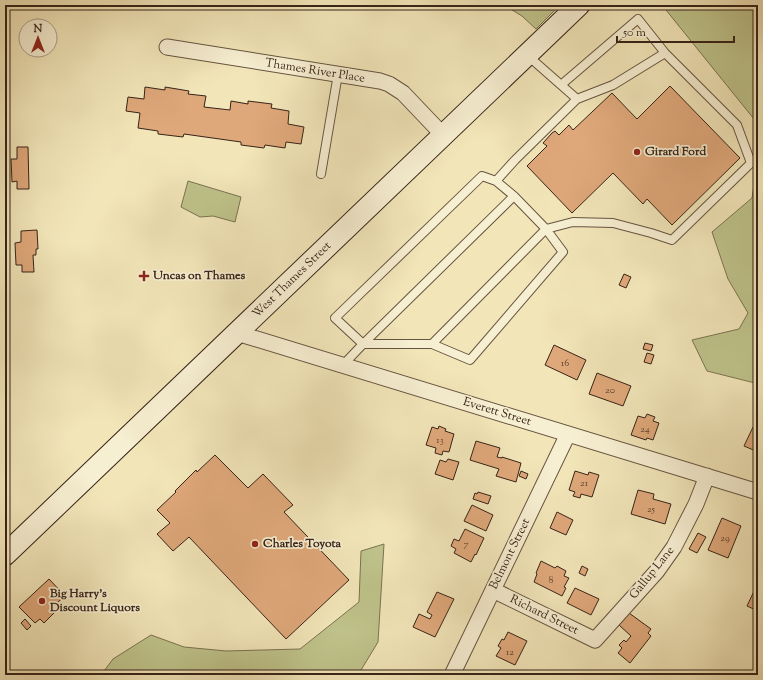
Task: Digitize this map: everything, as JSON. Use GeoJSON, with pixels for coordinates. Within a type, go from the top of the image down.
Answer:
{"type":"FeatureCollection","features":[{"type":"Feature","properties":{"kind":"main road","name":"West Thames Street"},"geometry":{"type":"LineString","coordinates":[[5,555],[579,5]]}},
{"type":"Feature","properties":{"kind":"street","name":"Thames River Place"},"geometry":{"type":"LineString","coordinates":[[167,47],[380,81],[389,84],[403,93],[443,135]]}},
{"type":"Feature","properties":{"kind":"street","name":"Everett Street"},"geometry":{"type":"LineString","coordinates":[[237,333],[758,492]]}},
{"type":"Feature","properties":{"kind":"street","name":"Belmont Street"},"geometry":{"type":"LineString","coordinates":[[452,675],[568,434]]}},
{"type":"Feature","properties":{"kind":"street","name":"Gallup Lane"},"geometry":{"type":"LineString","coordinates":[[595,640],[657,571],[674,548],[708,476]]}},
{"type":"Feature","properties":{"kind":"street","name":"Richard Street"},"geometry":{"type":"LineString","coordinates":[[492,590],[595,640]]}},
{"type":"Feature","properties":{"kind":"lane"},"geometry":{"type":"LineString","coordinates":[[432,344],[546,229],[573,222],[613,223],[672,240],[751,163],[737,125],[665,53],[638,19],[561,85]]}},
{"type":"Feature","properties":{"kind":"lane"},"geometry":{"type":"LineString","coordinates":[[496,181],[515,160],[577,99],[612,85],[665,53]]}},
{"type":"Feature","properties":{"kind":"lane"},"geometry":{"type":"LineString","coordinates":[[527,55],[577,99]]}},
{"type":"Feature","properties":{"kind":"lane"},"geometry":{"type":"LineString","coordinates":[[321,174],[338,74]]}},
{"type":"Feature","properties":{"kind":"lane"},"geometry":{"type":"LineString","coordinates":[[482,176],[496,181],[514,196],[546,229],[564,252],[470,360],[432,344],[363,344],[335,318],[482,176]]}},
{"type":"Feature","properties":{"kind":"lane"},"geometry":{"type":"LineString","coordinates":[[343,365],[514,196]]}},
{"type":"Feature","properties":{"kind":"green space"},"geometry":{"type":"Polygon","coordinates":[[[504,5],[560,5],[536,29],[522,16],[504,5]]]}},
{"type":"Feature","properties":{"kind":"green space"},"geometry":{"type":"Polygon","coordinates":[[[662,5],[758,5],[758,124],[662,5]]]}},
{"type":"Feature","properties":{"kind":"green space"},"geometry":{"type":"Polygon","coordinates":[[[758,158],[758,380],[755,383],[707,371],[692,340],[739,329],[748,313],[728,279],[712,232],[752,198],[758,158]]]}},
{"type":"Feature","properties":{"kind":"green space"},"geometry":{"type":"Polygon","coordinates":[[[188,181],[241,197],[235,222],[213,216],[200,217],[181,207],[188,181]]]}},
{"type":"Feature","properties":{"kind":"green space"},"geometry":{"type":"Polygon","coordinates":[[[384,544],[378,642],[358,675],[101,675],[113,659],[151,635],[184,647],[226,651],[300,649],[359,602],[361,551],[384,544]]]}},
{"type":"Feature","properties":{"kind":"building","name":"Girard Ford"},"geometry":{"type":"Polygon","coordinates":[[[670,86],[740,158],[672,225],[647,199],[643,204],[613,173],[572,213],[527,166],[547,146],[543,143],[552,133],[555,131],[559,135],[569,125],[573,130],[612,93],[637,119],[670,86]]]}},
{"type":"Feature","properties":{"kind":"building"},"geometry":{"type":"Polygon","coordinates":[[[145,87],[165,90],[165,87],[189,91],[188,94],[206,96],[204,107],[230,110],[231,101],[248,104],[248,101],[272,104],[271,108],[289,111],[288,124],[304,127],[301,144],[286,142],[285,148],[265,145],[264,148],[241,145],[241,142],[184,134],[183,137],[158,134],[158,131],[138,128],[140,113],[126,111],[128,97],[144,99],[145,87]]]}},
{"type":"Feature","properties":{"kind":"building"},"geometry":{"type":"Polygon","coordinates":[[[17,147],[28,147],[29,189],[17,189],[17,181],[12,182],[11,159],[17,159],[17,147]]]}},
{"type":"Feature","properties":{"kind":"building"},"geometry":{"type":"Polygon","coordinates":[[[37,230],[38,249],[36,249],[36,255],[33,255],[34,272],[22,272],[22,265],[16,265],[15,243],[21,242],[21,231],[37,230]]]}},
{"type":"Feature","properties":{"kind":"building"},"geometry":{"type":"Polygon","coordinates":[[[624,274],[631,277],[626,288],[619,285],[624,274]]]}},
{"type":"Feature","properties":{"kind":"building"},"geometry":{"type":"Polygon","coordinates":[[[645,343],[653,345],[651,351],[643,349],[645,343]]]}},
{"type":"Feature","properties":{"kind":"building"},"geometry":{"type":"Polygon","coordinates":[[[554,345],[586,360],[577,380],[545,365],[554,345]]]}},
{"type":"Feature","properties":{"kind":"building"},"geometry":{"type":"Polygon","coordinates":[[[647,353],[654,355],[651,364],[644,362],[647,353]]]}},
{"type":"Feature","properties":{"kind":"building"},"geometry":{"type":"Polygon","coordinates":[[[597,373],[631,386],[623,406],[589,394],[597,373]]]}},
{"type":"Feature","properties":{"kind":"building"},"geometry":{"type":"Polygon","coordinates":[[[647,414],[655,417],[653,421],[659,423],[653,440],[647,438],[646,440],[631,435],[638,416],[645,418],[647,414]]]}},
{"type":"Feature","properties":{"kind":"building"},"geometry":{"type":"Polygon","coordinates":[[[439,426],[446,429],[445,431],[454,434],[449,452],[443,451],[442,455],[435,453],[436,448],[426,445],[432,427],[438,429],[439,426]]]}},
{"type":"Feature","properties":{"kind":"building"},"geometry":{"type":"Polygon","coordinates":[[[753,427],[758,429],[758,452],[744,446],[753,427]]]}},
{"type":"Feature","properties":{"kind":"building"},"geometry":{"type":"Polygon","coordinates":[[[476,441],[500,448],[497,457],[502,457],[521,463],[516,482],[496,476],[499,469],[470,460],[476,441]]]}},
{"type":"Feature","properties":{"kind":"building","name":"Charles Toyota"},"geometry":{"type":"Polygon","coordinates":[[[215,455],[248,488],[263,474],[293,505],[284,512],[349,580],[286,639],[189,537],[173,551],[157,534],[170,523],[157,510],[196,470],[197,472],[215,455]]]}},
{"type":"Feature","properties":{"kind":"building"},"geometry":{"type":"Polygon","coordinates":[[[448,459],[459,462],[453,480],[435,474],[440,460],[446,462],[448,459]]]}},
{"type":"Feature","properties":{"kind":"building"},"geometry":{"type":"Polygon","coordinates":[[[521,471],[528,474],[526,479],[519,476],[521,471]]]}},
{"type":"Feature","properties":{"kind":"building"},"geometry":{"type":"Polygon","coordinates":[[[575,471],[588,475],[589,472],[599,475],[592,497],[581,494],[580,498],[573,496],[575,492],[569,490],[575,471]]]}},
{"type":"Feature","properties":{"kind":"building"},"geometry":{"type":"Polygon","coordinates":[[[638,490],[654,494],[653,499],[671,504],[665,524],[631,514],[638,490]]]}},
{"type":"Feature","properties":{"kind":"building"},"geometry":{"type":"Polygon","coordinates":[[[478,492],[491,496],[488,504],[473,499],[475,493],[477,494],[478,492]]]}},
{"type":"Feature","properties":{"kind":"building"},"geometry":{"type":"Polygon","coordinates":[[[472,505],[493,515],[486,531],[464,521],[472,505]]]}},
{"type":"Feature","properties":{"kind":"building"},"geometry":{"type":"Polygon","coordinates":[[[557,512],[573,520],[566,535],[550,528],[557,512]]]}},
{"type":"Feature","properties":{"kind":"building"},"geometry":{"type":"Polygon","coordinates":[[[722,518],[741,526],[728,558],[708,550],[722,518]]]}},
{"type":"Feature","properties":{"kind":"building"},"geometry":{"type":"Polygon","coordinates":[[[465,529],[484,538],[471,562],[454,553],[456,549],[451,546],[454,539],[459,541],[465,529]]]}},
{"type":"Feature","properties":{"kind":"building"},"geometry":{"type":"Polygon","coordinates":[[[698,533],[706,537],[697,553],[689,549],[698,533]]]}},
{"type":"Feature","properties":{"kind":"building"},"geometry":{"type":"Polygon","coordinates":[[[541,561],[555,568],[557,566],[566,571],[564,576],[569,578],[564,587],[566,588],[562,596],[534,582],[541,561]]]}},
{"type":"Feature","properties":{"kind":"building"},"geometry":{"type":"Polygon","coordinates":[[[582,566],[588,569],[585,576],[579,573],[582,566]]]}},
{"type":"Feature","properties":{"kind":"building","name":"Big Harry's Discount Liquors"},"geometry":{"type":"Polygon","coordinates":[[[49,579],[65,596],[51,608],[55,612],[44,623],[40,619],[35,623],[19,607],[49,579]]]}},
{"type":"Feature","properties":{"kind":"building"},"geometry":{"type":"Polygon","coordinates":[[[575,588],[599,599],[591,615],[567,603],[575,588]]]}},
{"type":"Feature","properties":{"kind":"building"},"geometry":{"type":"Polygon","coordinates":[[[755,589],[758,590],[758,611],[747,606],[755,589]]]}},
{"type":"Feature","properties":{"kind":"building"},"geometry":{"type":"Polygon","coordinates":[[[437,592],[454,599],[435,637],[413,627],[419,614],[430,619],[432,615],[427,612],[437,592]]]}},
{"type":"Feature","properties":{"kind":"building"},"geometry":{"type":"Polygon","coordinates":[[[629,613],[651,629],[648,633],[651,636],[630,663],[618,653],[622,648],[619,645],[624,640],[626,642],[631,636],[619,625],[629,613]]]}},
{"type":"Feature","properties":{"kind":"building"},"geometry":{"type":"Polygon","coordinates":[[[25,619],[31,626],[27,630],[21,623],[25,619]]]}},
{"type":"Feature","properties":{"kind":"building"},"geometry":{"type":"Polygon","coordinates":[[[508,632],[527,641],[515,665],[496,656],[501,648],[498,646],[502,639],[504,640],[508,632]]]}},
{"type":"Feature","properties":{"kind":"place","name":"Girard Ford"},"geometry":{"type":"Point","coordinates":[637,152]}},
{"type":"Feature","properties":{"kind":"place","name":"Uncas on Thames"},"geometry":{"type":"Point","coordinates":[144,276]}},
{"type":"Feature","properties":{"kind":"place","name":"Charles Toyota"},"geometry":{"type":"Point","coordinates":[255,544]}},
{"type":"Feature","properties":{"kind":"place","name":"Big Harry's Discount Liquors"},"geometry":{"type":"Point","coordinates":[42,601]}}]}
